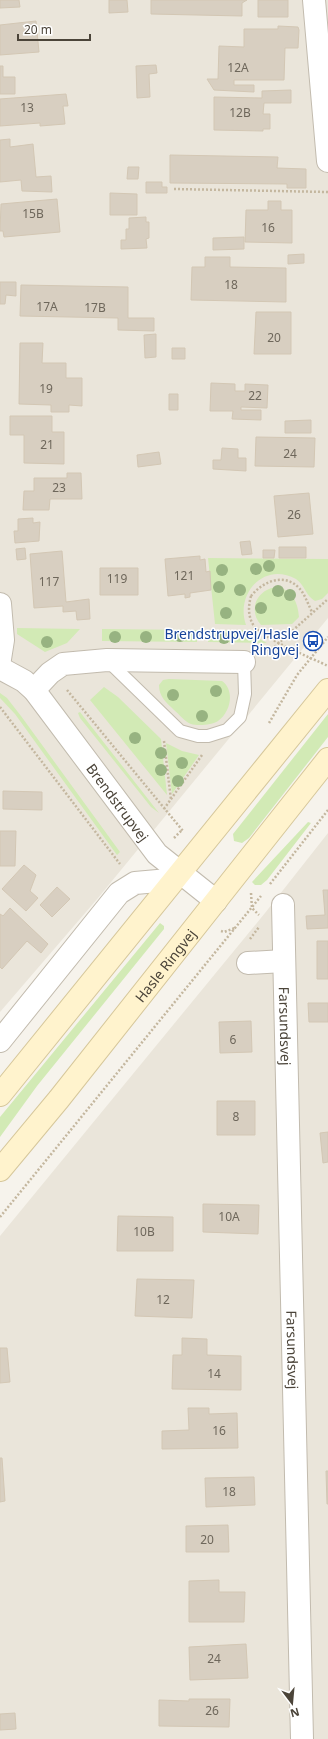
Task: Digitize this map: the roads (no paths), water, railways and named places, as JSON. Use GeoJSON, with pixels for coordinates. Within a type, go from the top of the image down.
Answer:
{"type":"FeatureCollection","features":[{"type":"Feature","properties":{"kind":"main road"},"geometry":{"type":"LineString","coordinates":[[0,1095],[328,690]]}},
{"type":"Feature","properties":{"kind":"main road","name":"Hasle Ringvej"},"geometry":{"type":"LineString","coordinates":[[0,1170],[59,1099],[328,759]]}},
{"type":"Feature","properties":{"kind":"street"},"geometry":{"type":"LineString","coordinates":[[314,0],[322,30],[328,161]]}},
{"type":"Feature","properties":{"kind":"street"},"geometry":{"type":"LineString","coordinates":[[0,604],[3,640],[0,659]]}},
{"type":"Feature","properties":{"kind":"street"},"geometry":{"type":"LineString","coordinates":[[34,690],[50,673],[63,664],[107,660],[244,662]]}},
{"type":"Feature","properties":{"kind":"street","name":"Brendstrupvej"},"geometry":{"type":"LineString","coordinates":[[0,668],[24,681],[34,690],[157,854],[216,901]]}},
{"type":"Feature","properties":{"kind":"street"},"geometry":{"type":"LineString","coordinates":[[0,1041],[119,893],[134,883],[169,880],[181,873]]}},
{"type":"Feature","properties":{"kind":"street","name":"Farsundsvej"},"geometry":{"type":"LineString","coordinates":[[283,905],[302,1739]]}},
{"type":"Feature","properties":{"kind":"street"},"geometry":{"type":"LineString","coordinates":[[248,963],[284,961]]}},
{"type":"Feature","properties":{"kind":"lane"},"geometry":{"type":"LineString","coordinates":[[107,660],[180,730],[189,734],[208,736],[227,730],[240,717],[245,694],[244,662]]}},
{"type":"Feature","properties":{"kind":"place","name":"Brendstrupvej/Hasle Ringvej"},"geometry":{"type":"Point","coordinates":[313,641]}}]}
